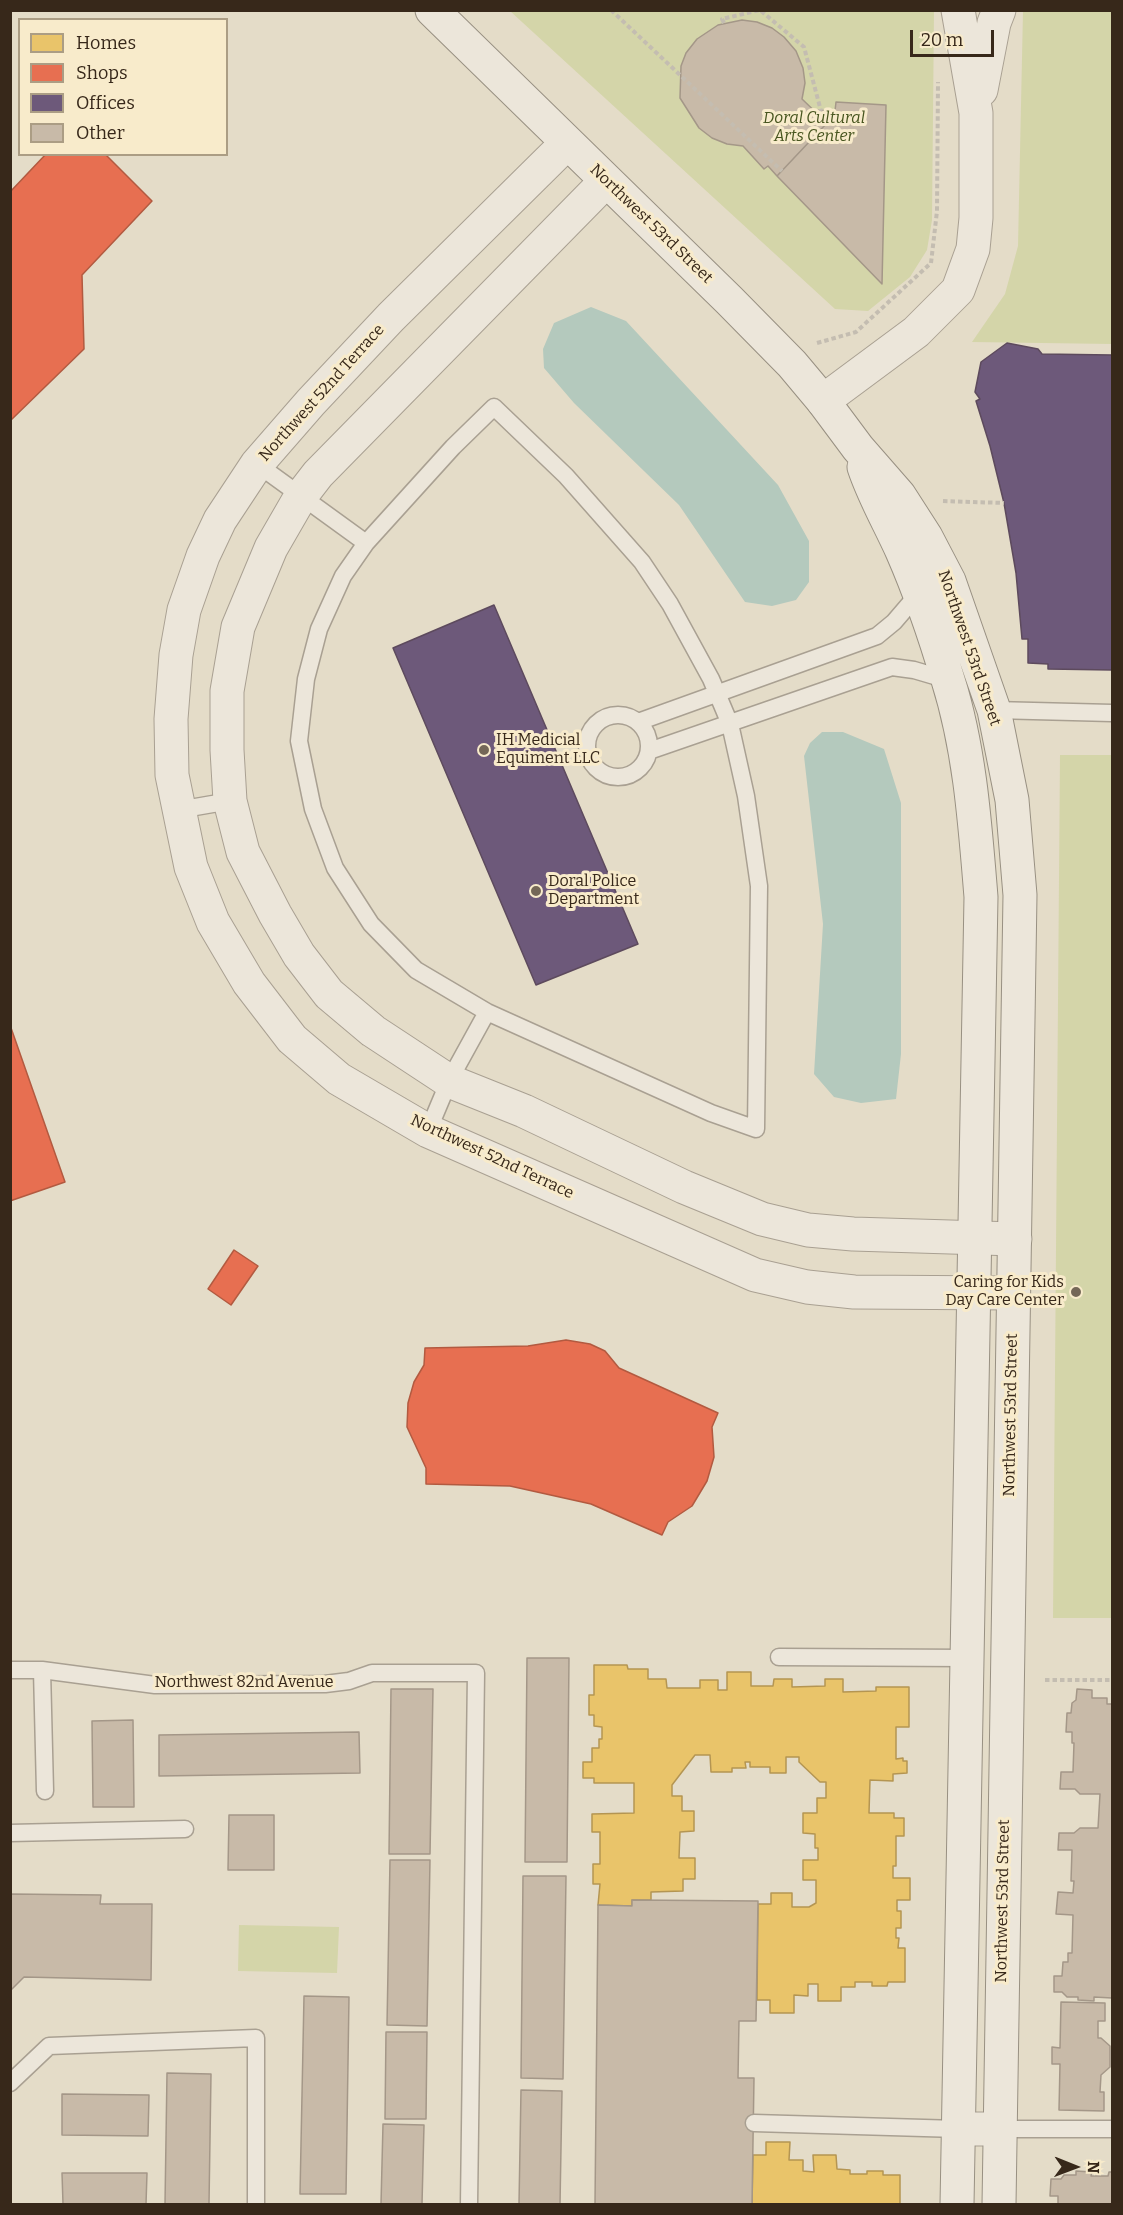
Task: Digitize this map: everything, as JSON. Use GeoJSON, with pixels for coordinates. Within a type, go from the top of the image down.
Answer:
{"type":"FeatureCollection","features":[{"type":"Feature","properties":{"kind":"street","name":"Northwest 53rd Street"},"geometry":{"type":"LineString","coordinates":[[432,10],[792,364],[858,448],[899,495],[939,562],[962,615],[994,710],[1012,800],[1020,895],[999,2205]]}},
{"type":"Feature","properties":{"kind":"street"},"geometry":{"type":"LineString","coordinates":[[823,401],[916,332],[958,290],[974,249],[976,112],[958,10]]}},
{"type":"Feature","properties":{"kind":"street"},"geometry":{"type":"LineString","coordinates":[[976,112],[994,23],[999,10]]}},
{"type":"Feature","properties":{"kind":"street","name":"Northwest 52nd Terrace"},"geometry":{"type":"LineString","coordinates":[[567,143],[310,402],[258,464],[220,519],[202,556],[184,609],[176,655],[171,719],[172,775],[191,867],[213,922],[249,983],[292,1039],[339,1078],[428,1131],[755,1275],[807,1287],[854,1292],[1013,1293]]}},
{"type":"Feature","properties":{"kind":"street"},"geometry":{"type":"LineString","coordinates":[[606,181],[318,474],[301,496],[271,548],[238,627],[227,691],[230,801],[243,852],[298,955],[329,994],[373,1031],[449,1081],[524,1112],[684,1187],[762,1219],[808,1230],[853,1234],[1015,1239]]}},
{"type":"Feature","properties":{"kind":"street","name":"Northwest 53rd Street"},"geometry":{"type":"LineString","coordinates":[[858,448],[872,493],[901,550],[918,594],[957,709],[972,789],[981,897],[957,2205]]}},
{"type":"Feature","properties":{"kind":"street"},"geometry":{"type":"LineString","coordinates":[[948,680],[970,699],[994,710]]}},
{"type":"Feature","properties":{"kind":"street"},"geometry":{"type":"LineString","coordinates":[[665,1235],[684,1187]]}},
{"type":"Feature","properties":{"kind":"street"},"geometry":{"type":"LineString","coordinates":[[958,2129],[1000,2129]]}},
{"type":"Feature","properties":{"kind":"lane"},"geometry":{"type":"LineString","coordinates":[[494,406],[566,476],[642,562],[670,604],[717,693],[730,724],[746,796],[759,886],[756,1129],[711,1113],[487,1012],[416,970],[371,924],[335,868],[313,809],[299,741],[306,679],[319,629],[343,576],[366,543],[453,447],[494,406]]}},
{"type":"Feature","properties":{"kind":"lane"},"geometry":{"type":"LineString","coordinates":[[258,464],[366,543]]}},
{"type":"Feature","properties":{"kind":"lane"},"geometry":{"type":"LineString","coordinates":[[638,722],[877,636],[894,622],[918,594]]}},
{"type":"Feature","properties":{"kind":"lane"},"geometry":{"type":"LineString","coordinates":[[649,751],[892,667],[914,670],[948,680]]}},
{"type":"Feature","properties":{"kind":"lane"},"geometry":{"type":"LineString","coordinates":[[994,710],[1113,712]]}},
{"type":"Feature","properties":{"kind":"lane"},"geometry":{"type":"LineString","coordinates":[[619,714],[638,722],[647,735],[649,751],[640,769],[621,778],[611,777],[593,767],[586,747],[592,728],[599,721],[619,714]]}},
{"type":"Feature","properties":{"kind":"lane"},"geometry":{"type":"LineString","coordinates":[[178,810],[230,801]]}},
{"type":"Feature","properties":{"kind":"lane"},"geometry":{"type":"LineString","coordinates":[[428,1131],[449,1081],[487,1012]]}},
{"type":"Feature","properties":{"kind":"lane"},"geometry":{"type":"LineString","coordinates":[[778,1657],[967,1658]]}},
{"type":"Feature","properties":{"kind":"lane","name":"Northwest 82nd Avenue"},"geometry":{"type":"LineString","coordinates":[[10,1670],[42,1670],[155,1685],[325,1684],[349,1682],[372,1673],[476,1673],[469,2205]]}},
{"type":"Feature","properties":{"kind":"lane"},"geometry":{"type":"LineString","coordinates":[[42,1670],[45,1791]]}},
{"type":"Feature","properties":{"kind":"lane"},"geometry":{"type":"LineString","coordinates":[[10,1833],[185,1829]]}},
{"type":"Feature","properties":{"kind":"lane"},"geometry":{"type":"LineString","coordinates":[[10,2083],[49,2046],[256,2038],[256,2205]]}},
{"type":"Feature","properties":{"kind":"lane"},"geometry":{"type":"LineString","coordinates":[[754,2124],[958,2129]]}},
{"type":"Feature","properties":{"kind":"lane"},"geometry":{"type":"LineString","coordinates":[[1000,2129],[1113,2129]]}},
{"type":"Feature","properties":{"kind":"path"},"geometry":{"type":"LineString","coordinates":[[611,10],[782,171]]}},
{"type":"Feature","properties":{"kind":"path"},"geometry":{"type":"LineString","coordinates":[[724,23],[722,19],[760,10],[804,47],[820,111]]}},
{"type":"Feature","properties":{"kind":"path"},"geometry":{"type":"LineString","coordinates":[[817,343],[855,332],[931,262],[937,211],[938,73]]}},
{"type":"Feature","properties":{"kind":"path"},"geometry":{"type":"LineString","coordinates":[[943,501],[1004,503]]}},
{"type":"Feature","properties":{"kind":"path"},"geometry":{"type":"LineString","coordinates":[[1045,1680],[1113,1680]]}},
{"type":"Feature","properties":{"kind":"green space","name":"Doral Cultural Arts Center"},"geometry":{"type":"Polygon","coordinates":[[[510,11],[934,11],[932,220],[927,250],[910,277],[868,311],[835,309],[510,11]]]}},
{"type":"Feature","properties":{"kind":"green space"},"geometry":{"type":"Polygon","coordinates":[[[1023,11],[1112,11],[1112,344],[972,342],[1005,294],[1018,246],[1023,11]]]}},
{"type":"Feature","properties":{"kind":"green space"},"geometry":{"type":"Polygon","coordinates":[[[1060,755],[1112,755],[1112,1618],[1053,1618],[1060,755]]]}},
{"type":"Feature","properties":{"kind":"green space"},"geometry":{"type":"Polygon","coordinates":[[[239,1925],[339,1927],[337,1973],[238,1971],[239,1925]]]}},
{"type":"Feature","properties":{"kind":"shaded area"},"geometry":{"type":"Polygon","coordinates":[[[591,307],[626,321],[778,485],[809,541],[809,582],[796,600],[772,606],[745,602],[679,505],[574,403],[544,368],[543,349],[554,323],[591,307]]]}},
{"type":"Feature","properties":{"kind":"shaded area"},"geometry":{"type":"Polygon","coordinates":[[[822,732],[843,732],[884,749],[901,803],[901,1054],[896,1099],[861,1103],[834,1097],[814,1074],[823,924],[804,756],[810,743],[822,732]]]}},
{"type":"Feature","properties":{"kind":"building: Homes"},"geometry":{"type":"Polygon","coordinates":[[[594,1665],[627,1665],[628,1669],[648,1669],[648,1679],[666,1679],[667,1688],[700,1688],[700,1680],[718,1680],[718,1690],[727,1690],[727,1672],[751,1672],[751,1686],[773,1686],[774,1679],[792,1679],[792,1687],[825,1686],[825,1679],[843,1679],[843,1692],[876,1691],[876,1687],[909,1687],[909,1727],[896,1727],[896,1759],[903,1758],[903,1761],[907,1761],[907,1773],[893,1774],[893,1781],[870,1780],[869,1813],[894,1813],[894,1818],[904,1818],[904,1836],[896,1836],[896,1866],[893,1866],[893,1878],[910,1878],[910,1900],[897,1900],[897,1911],[901,1911],[901,1928],[896,1928],[896,1938],[899,1938],[898,1948],[905,1948],[905,1982],[888,1982],[887,1986],[872,1986],[872,1982],[855,1982],[855,1987],[841,1987],[841,2001],[818,2001],[818,1984],[808,1984],[808,1996],[794,1995],[794,2013],[770,2013],[770,2000],[757,2000],[758,1904],[771,1904],[771,1893],[792,1893],[792,1907],[809,1907],[816,1903],[816,1880],[803,1880],[803,1860],[818,1860],[818,1848],[815,1848],[815,1834],[803,1833],[803,1813],[817,1813],[817,1798],[826,1798],[826,1782],[820,1782],[799,1762],[799,1757],[786,1757],[786,1773],[770,1773],[770,1767],[750,1767],[750,1762],[745,1762],[746,1768],[732,1768],[732,1772],[711,1772],[710,1755],[695,1755],[672,1785],[672,1796],[682,1796],[682,1811],[694,1811],[694,1831],[680,1832],[679,1858],[695,1858],[695,1879],[683,1879],[683,1891],[651,1892],[651,1900],[632,1900],[632,1906],[598,1905],[600,1884],[593,1884],[593,1864],[600,1864],[600,1832],[592,1832],[592,1814],[634,1813],[634,1783],[594,1783],[594,1778],[583,1778],[583,1762],[592,1762],[592,1748],[599,1748],[599,1739],[602,1739],[602,1727],[594,1726],[594,1715],[589,1715],[589,1695],[594,1695],[594,1665]]]}},
{"type":"Feature","properties":{"kind":"building: Homes"},"geometry":{"type":"Polygon","coordinates":[[[766,2142],[790,2142],[789,2160],[803,2160],[803,2171],[814,2172],[813,2155],[836,2155],[837,2169],[850,2170],[850,2174],[883,2171],[883,2175],[900,2175],[900,2204],[752,2204],[753,2155],[766,2155],[766,2142]]]}},
{"type":"Feature","properties":{"kind":"building: Shops"},"geometry":{"type":"Polygon","coordinates":[[[44,156],[107,156],[152,201],[82,275],[84,349],[10,421],[10,192],[44,156]]]}},
{"type":"Feature","properties":{"kind":"building: Shops"},"geometry":{"type":"Polygon","coordinates":[[[10,1025],[65,1182],[10,1201],[10,1025]]]}},
{"type":"Feature","properties":{"kind":"building: Shops"},"geometry":{"type":"Polygon","coordinates":[[[234,1250],[258,1266],[231,1305],[208,1289],[234,1250]]]}},
{"type":"Feature","properties":{"kind":"building: Shops"},"geometry":{"type":"Polygon","coordinates":[[[566,1340],[590,1344],[605,1351],[619,1368],[718,1413],[712,1427],[714,1457],[707,1481],[692,1506],[668,1522],[662,1535],[591,1504],[510,1486],[426,1484],[426,1468],[407,1427],[408,1403],[414,1382],[424,1365],[425,1348],[528,1346],[566,1340]]]}},
{"type":"Feature","properties":{"kind":"building: Offices"},"geometry":{"type":"Polygon","coordinates":[[[1007,343],[1038,349],[1042,354],[1112,355],[1112,670],[1048,669],[1048,664],[1028,663],[1028,639],[1022,639],[1016,573],[1004,503],[976,401],[980,399],[975,392],[981,362],[1007,343]]]}},
{"type":"Feature","properties":{"kind":"building: Offices"},"geometry":{"type":"Polygon","coordinates":[[[494,605],[638,944],[536,985],[393,648],[494,605]]]}},
{"type":"Feature","properties":{"kind":"building: Other"},"geometry":{"type":"Polygon","coordinates":[[[742,20],[757,22],[772,28],[784,37],[796,51],[803,68],[805,83],[802,99],[827,123],[777,176],[768,166],[764,169],[743,146],[727,144],[712,138],[699,128],[680,98],[681,66],[686,53],[697,39],[718,25],[742,20]]]}},
{"type":"Feature","properties":{"kind":"building: Other"},"geometry":{"type":"Polygon","coordinates":[[[836,102],[886,105],[882,284],[777,176],[827,123],[814,110],[835,111],[836,102]]]}},
{"type":"Feature","properties":{"kind":"building: Other"},"geometry":{"type":"Polygon","coordinates":[[[527,1658],[569,1658],[567,1862],[525,1862],[527,1658]]]}},
{"type":"Feature","properties":{"kind":"building: Other"},"geometry":{"type":"Polygon","coordinates":[[[391,1689],[433,1689],[430,1854],[389,1854],[391,1689]]]}},
{"type":"Feature","properties":{"kind":"building: Other"},"geometry":{"type":"Polygon","coordinates":[[[1077,1689],[1092,1690],[1092,1698],[1107,1698],[1107,1704],[1112,1704],[1112,1998],[1094,1997],[1094,2001],[1078,2000],[1078,1997],[1067,1997],[1062,1992],[1054,1992],[1054,1976],[1062,1976],[1063,1962],[1068,1962],[1068,1953],[1072,1953],[1073,1915],[1056,1914],[1058,1892],[1073,1893],[1074,1881],[1071,1881],[1072,1850],[1058,1850],[1059,1833],[1074,1833],[1080,1828],[1098,1828],[1100,1794],[1080,1794],[1075,1789],[1060,1789],[1061,1772],[1073,1772],[1074,1743],[1072,1743],[1072,1732],[1066,1732],[1067,1713],[1071,1713],[1077,1689]]]}},
{"type":"Feature","properties":{"kind":"building: Other"},"geometry":{"type":"Polygon","coordinates":[[[133,1720],[134,1807],[93,1807],[92,1721],[133,1720]]]}},
{"type":"Feature","properties":{"kind":"building: Other"},"geometry":{"type":"Polygon","coordinates":[[[359,1732],[360,1773],[159,1776],[159,1735],[359,1732]]]}},
{"type":"Feature","properties":{"kind":"building: Other"},"geometry":{"type":"Polygon","coordinates":[[[229,1815],[274,1815],[274,1870],[228,1870],[229,1815]]]}},
{"type":"Feature","properties":{"kind":"building: Other"},"geometry":{"type":"Polygon","coordinates":[[[390,1860],[430,1860],[427,2026],[387,2025],[390,1860]]]}},
{"type":"Feature","properties":{"kind":"building: Other"},"geometry":{"type":"Polygon","coordinates":[[[523,1876],[566,1876],[563,2079],[521,2078],[523,1876]]]}},
{"type":"Feature","properties":{"kind":"building: Other"},"geometry":{"type":"Polygon","coordinates":[[[11,1894],[101,1895],[100,1904],[152,1904],[151,1980],[24,1977],[10,1991],[11,1894]]]}},
{"type":"Feature","properties":{"kind":"building: Other"},"geometry":{"type":"Polygon","coordinates":[[[632,1900],[758,1901],[756,2021],[739,2021],[738,2078],[754,2078],[752,2204],[595,2204],[598,1905],[632,1906],[632,1900]]]}},
{"type":"Feature","properties":{"kind":"building: Other"},"geometry":{"type":"Polygon","coordinates":[[[304,1996],[349,1997],[346,2194],[300,2194],[304,1996]]]}},
{"type":"Feature","properties":{"kind":"building: Other"},"geometry":{"type":"Polygon","coordinates":[[[1061,2002],[1105,2003],[1105,2021],[1098,2021],[1098,2038],[1110,2046],[1110,2067],[1101,2075],[1100,2092],[1104,2092],[1104,2111],[1059,2110],[1060,2064],[1052,2064],[1052,2047],[1060,2048],[1061,2002]]]}},
{"type":"Feature","properties":{"kind":"building: Other"},"geometry":{"type":"Polygon","coordinates":[[[386,2032],[427,2032],[426,2119],[385,2119],[386,2032]]]}},
{"type":"Feature","properties":{"kind":"building: Other"},"geometry":{"type":"Polygon","coordinates":[[[167,2073],[211,2074],[209,2204],[165,2204],[167,2073]]]}},
{"type":"Feature","properties":{"kind":"building: Other"},"geometry":{"type":"Polygon","coordinates":[[[521,2090],[562,2091],[560,2204],[519,2204],[521,2090]]]}},
{"type":"Feature","properties":{"kind":"building: Other"},"geometry":{"type":"Polygon","coordinates":[[[62,2094],[149,2095],[148,2136],[62,2135],[62,2094]]]}},
{"type":"Feature","properties":{"kind":"building: Other"},"geometry":{"type":"Polygon","coordinates":[[[383,2124],[424,2125],[422,2204],[381,2204],[383,2124]]]}},
{"type":"Feature","properties":{"kind":"building: Other"},"geometry":{"type":"Polygon","coordinates":[[[1076,2171],[1092,2172],[1091,2176],[1108,2176],[1109,2172],[1112,2172],[1112,2204],[1058,2204],[1058,2196],[1050,2196],[1051,2179],[1061,2179],[1064,2175],[1076,2175],[1076,2171]]]}},
{"type":"Feature","properties":{"kind":"building: Other"},"geometry":{"type":"Polygon","coordinates":[[[62,2173],[147,2173],[146,2204],[63,2204],[62,2173]]]}},
{"type":"Feature","properties":{"kind":"place","name":"IH Medicial Equiment LLC"},"geometry":{"type":"Point","coordinates":[484,750]}},
{"type":"Feature","properties":{"kind":"place","name":"Doral Police Department"},"geometry":{"type":"Point","coordinates":[536,891]}},
{"type":"Feature","properties":{"kind":"place","name":"Caring for Kids Day Care Center"},"geometry":{"type":"Point","coordinates":[1076,1292]}}]}
